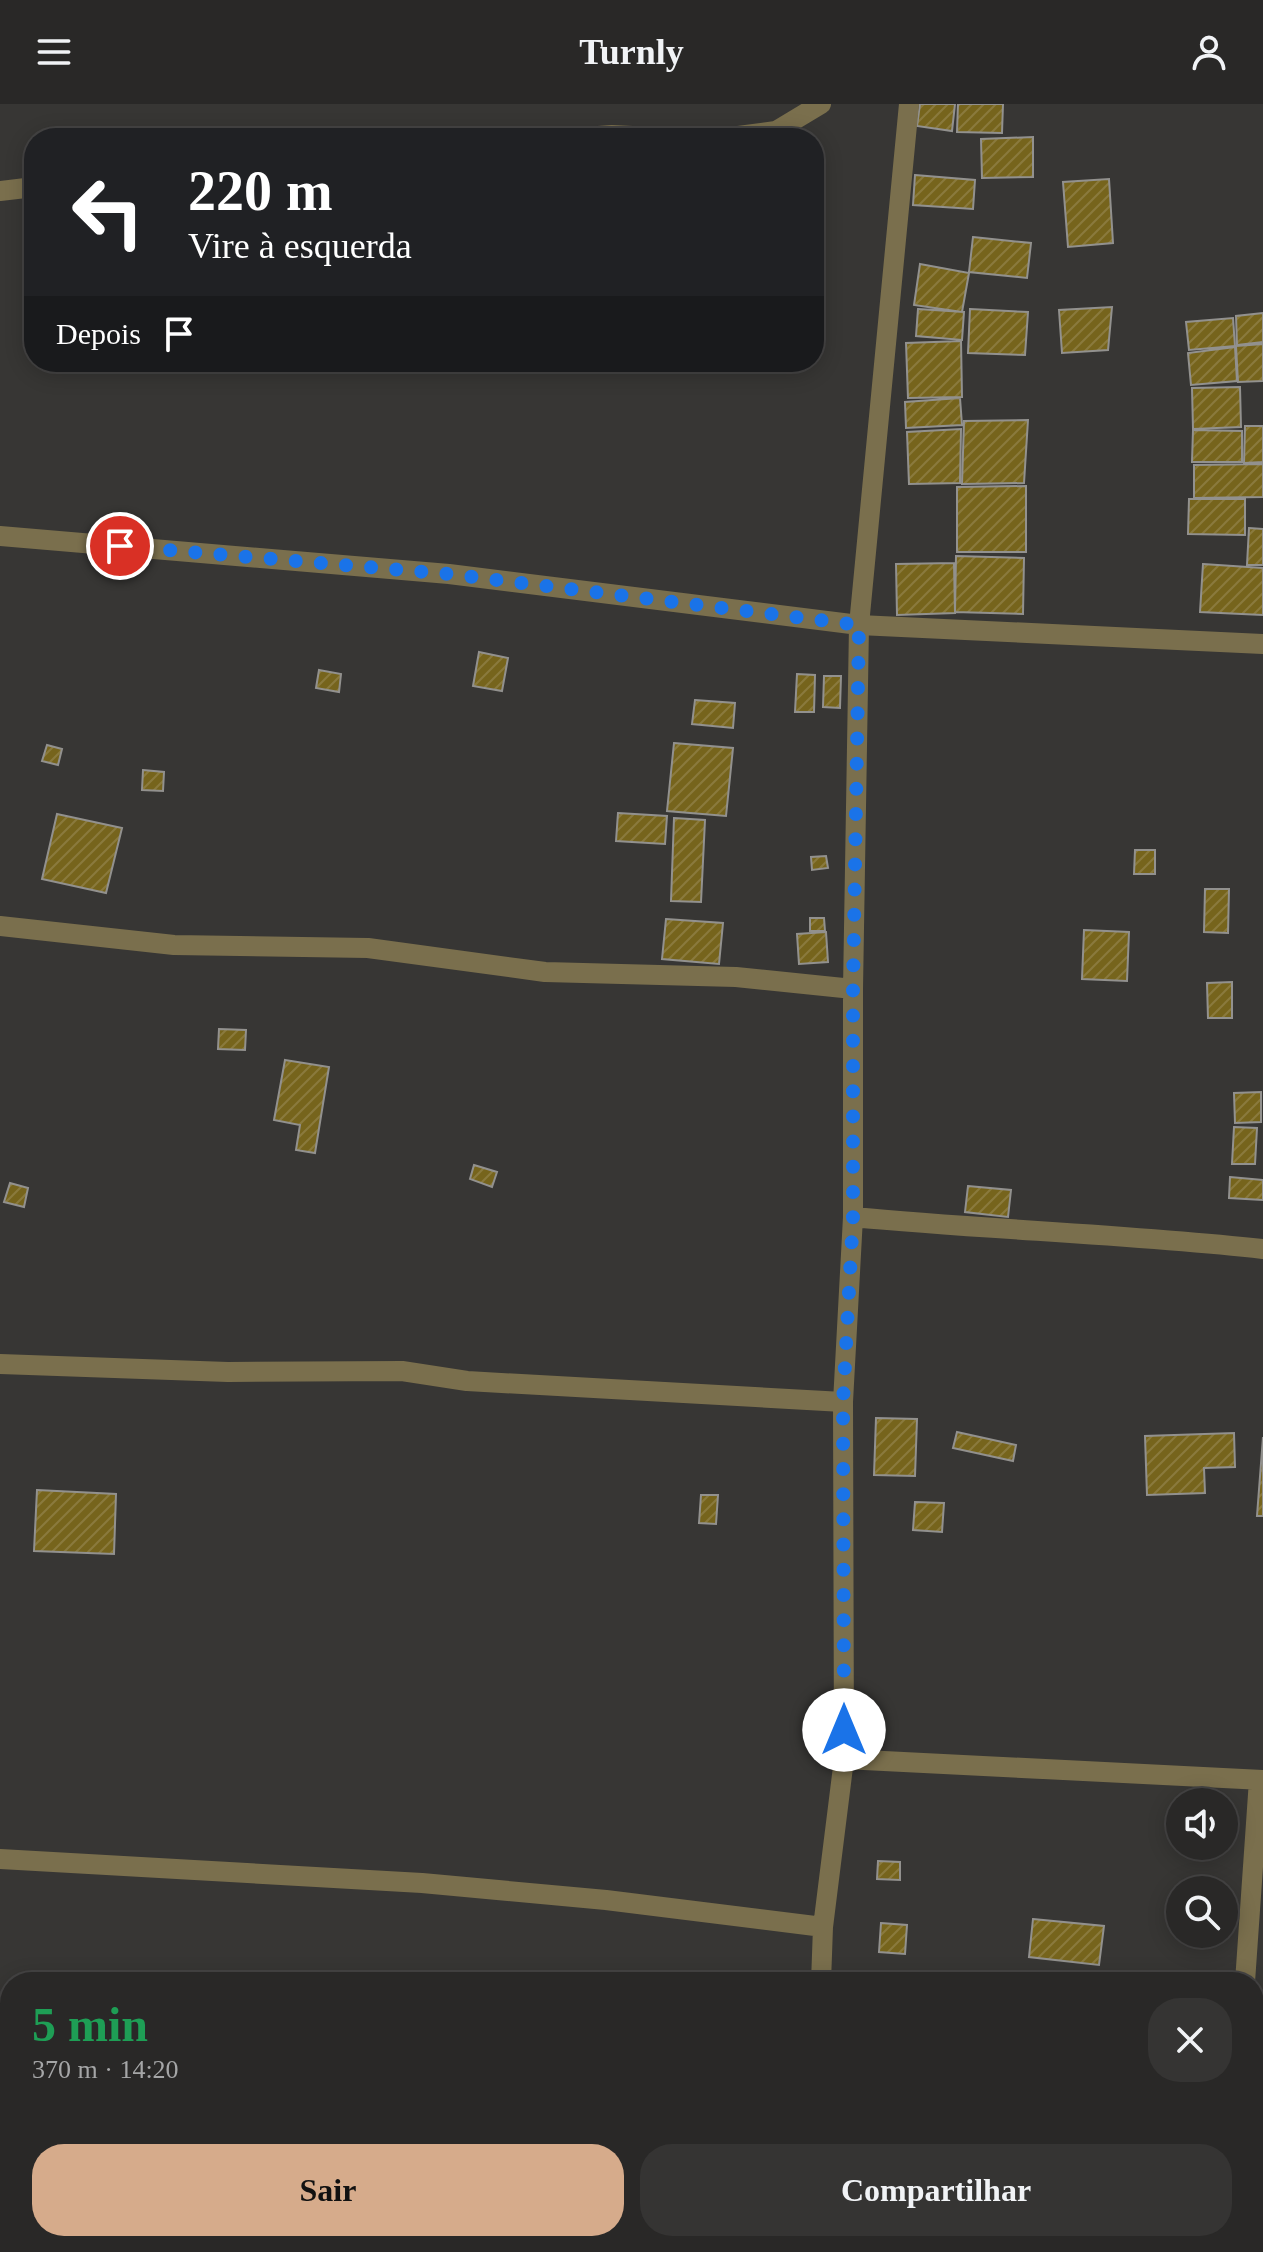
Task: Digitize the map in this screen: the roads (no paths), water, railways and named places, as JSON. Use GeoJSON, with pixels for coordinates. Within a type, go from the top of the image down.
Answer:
{"type":"FeatureCollection","features":[{"type":"Feature","properties":{"kind":"street"},"geometry":{"type":"LineString","coordinates":[[781,128],[821,104]]}},
{"type":"Feature","properties":{"kind":"street"},"geometry":{"type":"LineString","coordinates":[[821,1972],[823,1927],[844,1759],[843,1402],[853,1217],[859,625],[909,104]]}},
{"type":"Feature","properties":{"kind":"street"},"geometry":{"type":"LineString","coordinates":[[0,191],[24,188]]}},
{"type":"Feature","properties":{"kind":"street"},"geometry":{"type":"LineString","coordinates":[[0,536],[449,574],[859,625],[1263,644]]}},
{"type":"Feature","properties":{"kind":"street"},"geometry":{"type":"LineString","coordinates":[[0,926],[174,945],[368,948],[545,972],[736,977],[853,989]]}},
{"type":"Feature","properties":{"kind":"street"},"geometry":{"type":"LineString","coordinates":[[853,1217],[946,1226],[1144,1236],[1263,1249]]}},
{"type":"Feature","properties":{"kind":"street"},"geometry":{"type":"LineString","coordinates":[[0,1364],[228,1372],[402,1371],[467,1381],[843,1402]]}},
{"type":"Feature","properties":{"kind":"street"},"geometry":{"type":"LineString","coordinates":[[844,1759],[1261,1780],[1246,1972]]}},
{"type":"Feature","properties":{"kind":"street"},"geometry":{"type":"LineString","coordinates":[[0,1859],[422,1883],[606,1900],[823,1927]]}}]}
